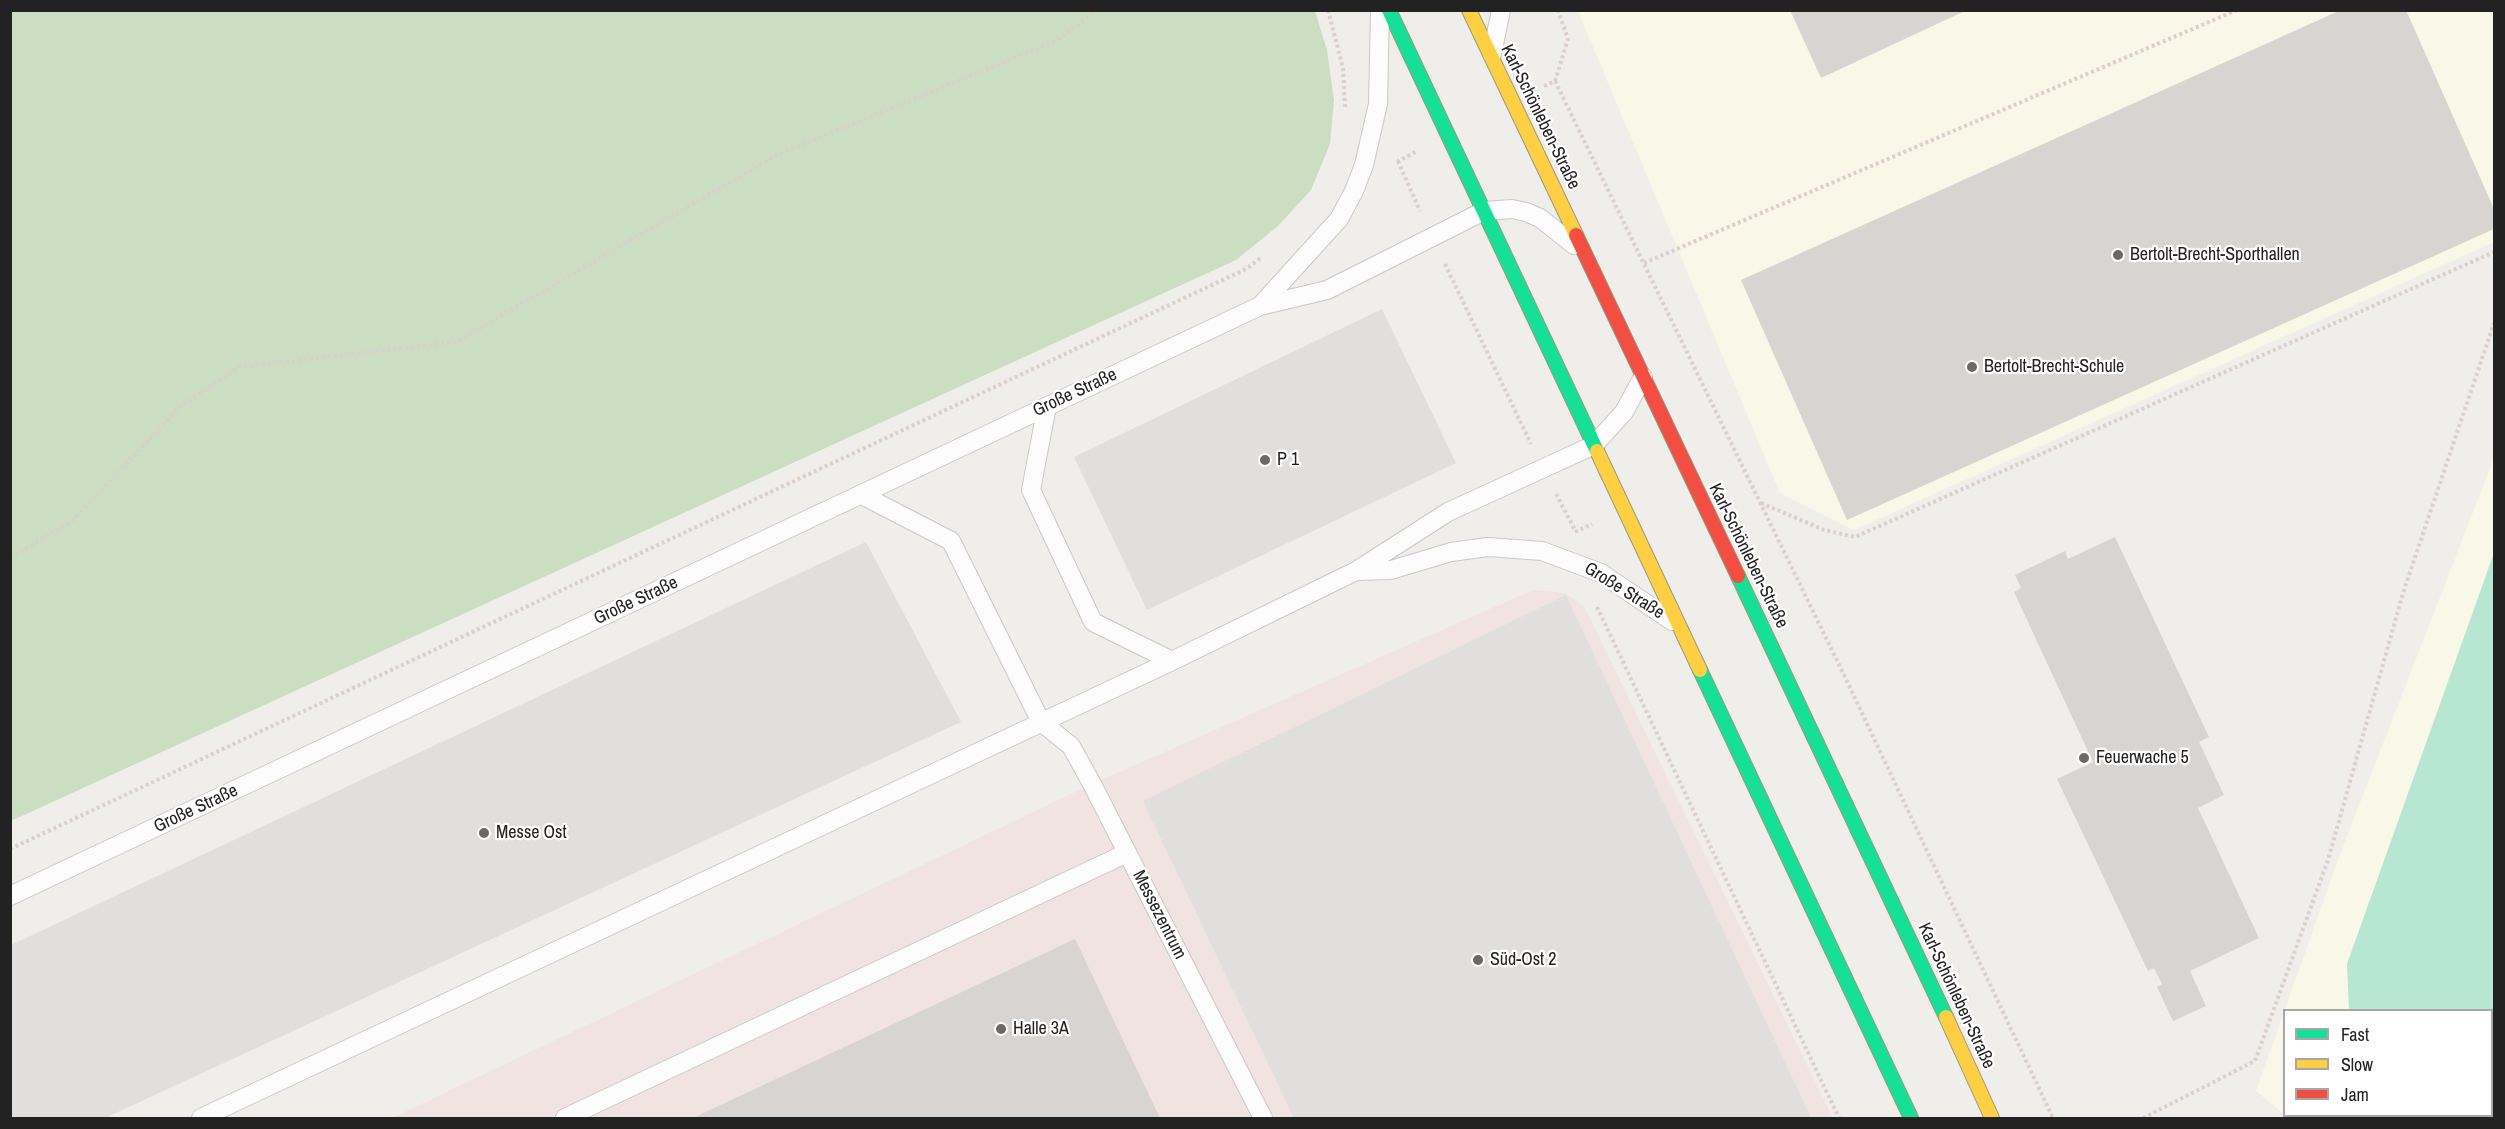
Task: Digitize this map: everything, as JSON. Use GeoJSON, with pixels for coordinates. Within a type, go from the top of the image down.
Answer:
{"type":"FeatureCollection","features":[{"type":"Feature","properties":{"kind":"main road"},"geometry":{"type":"LineString","coordinates":[[1389,10],[1911,1119]]}},
{"type":"Feature","properties":{"kind":"main road","name":"Karl-Schönleben-Straße"},"geometry":{"type":"LineString","coordinates":[[1469,10],[1892,900],[1992,1119]]}},
{"type":"Feature","properties":{"kind":"lane","name":"Große Straße"},"geometry":{"type":"LineString","coordinates":[[1260,306],[1339,219],[1354,191],[1364,165],[1378,104],[1380,10]]}},
{"type":"Feature","properties":{"kind":"lane"},"geometry":{"type":"LineString","coordinates":[[1491,58],[1501,10]]}},
{"type":"Feature","properties":{"kind":"lane","name":"Große Straße"},"geometry":{"type":"LineString","coordinates":[[10,896],[1260,306],[1327,290],[1484,211],[1512,209],[1526,212],[1540,218],[1585,253]]}},
{"type":"Feature","properties":{"kind":"lane","name":"Große Straße"},"geometry":{"type":"LineString","coordinates":[[201,1119],[1172,661],[1356,571],[1448,512],[1594,445],[1624,412],[1643,377]]}},
{"type":"Feature","properties":{"kind":"lane"},"geometry":{"type":"LineString","coordinates":[[1047,406],[1031,490],[1094,622],[1172,661]]}},
{"type":"Feature","properties":{"kind":"lane"},"geometry":{"type":"LineString","coordinates":[[862,495],[951,541],[1041,722]]}},
{"type":"Feature","properties":{"kind":"lane","name":"Große Straße"},"geometry":{"type":"LineString","coordinates":[[1356,571],[1390,570],[1450,552],[1488,547],[1542,551],[1585,565],[1601,573],[1678,626]]}},
{"type":"Feature","properties":{"kind":"lane","name":"Messezentrum"},"geometry":{"type":"LineString","coordinates":[[1041,722],[1071,746],[1263,1119]]}},
{"type":"Feature","properties":{"kind":"lane"},"geometry":{"type":"LineString","coordinates":[[565,1119],[1127,853]]}},
{"type":"Feature","properties":{"kind":"path"},"geometry":{"type":"LineString","coordinates":[[10,558],[71,522],[181,406],[239,367],[456,342],[777,155],[1058,40],[1096,10]]}},
{"type":"Feature","properties":{"kind":"path"},"geometry":{"type":"LineString","coordinates":[[1328,10],[1343,68],[1344,119]]}},
{"type":"Feature","properties":{"kind":"path"},"geometry":{"type":"LineString","coordinates":[[1558,10],[1568,39],[1555,81],[1734,454],[1760,503],[2053,1119]]}},
{"type":"Feature","properties":{"kind":"path"},"geometry":{"type":"LineString","coordinates":[[1644,263],[2237,10]]}},
{"type":"Feature","properties":{"kind":"path"},"geometry":{"type":"LineString","coordinates":[[1398,161],[1542,469],[1575,530]]}},
{"type":"Feature","properties":{"kind":"path"},"geometry":{"type":"LineString","coordinates":[[10,849],[1246,269],[1271,251]]}},
{"type":"Feature","properties":{"kind":"path"},"geometry":{"type":"LineString","coordinates":[[1760,503],[1824,530],[1855,537],[2494,252]]}},
{"type":"Feature","properties":{"kind":"path"},"geometry":{"type":"LineString","coordinates":[[2143,1119],[2255,1061],[2328,860],[2403,593],[2494,323]]}},
{"type":"Feature","properties":{"kind":"path"},"geometry":{"type":"LineString","coordinates":[[1596,605],[1839,1119]]}},
{"type":"Feature","properties":{"kind":"shaded area","name":"Bertolt-Brecht-Schule"},"geometry":{"type":"Polygon","coordinates":[[[1578,11],[2494,11],[2494,242],[1854,530],[1780,493],[1578,11]]]}},
{"type":"Feature","properties":{"kind":"shaded area","name":"P 1"},"geometry":{"type":"Polygon","coordinates":[[[1382,309],[1456,463],[1147,610],[1074,457],[1382,309]]]}},
{"type":"Feature","properties":{"kind":"shaded area"},"geometry":{"type":"Polygon","coordinates":[[[2494,458],[2494,1118],[2288,1117],[2493,1117],[2493,1009],[2285,1009],[2339,857],[2494,458]]]}},
{"type":"Feature","properties":{"kind":"shaded area","name":"Messe Ost"},"geometry":{"type":"Polygon","coordinates":[[[866,542],[961,722],[105,1118],[11,1118],[11,945],[866,542]]]}},
{"type":"Feature","properties":{"kind":"shaded area"},"geometry":{"type":"Polygon","coordinates":[[[1533,590],[1565,593],[1584,606],[1833,1118],[392,1118],[1092,784],[1533,590]]]}},
{"type":"Feature","properties":{"kind":"shaded area","name":"Süd-Ost 2"},"geometry":{"type":"Polygon","coordinates":[[[1566,595],[1811,1118],[1294,1118],[1143,801],[1566,595]]]}},
{"type":"Feature","properties":{"kind":"shaded area"},"geometry":{"type":"Polygon","coordinates":[[[2283,1015],[2283,1113],[2256,1091],[2283,1015]]]}},
{"type":"Feature","properties":{"kind":"green space"},"geometry":{"type":"Polygon","coordinates":[[[10,11],[1315,11],[1327,50],[1334,100],[1330,144],[1311,190],[1278,226],[1236,260],[11,821],[10,11]]]}},
{"type":"Feature","properties":{"kind":"green space"},"geometry":{"type":"Polygon","coordinates":[[[2494,553],[2494,1118],[2369,1118],[2493,1117],[2493,1009],[2349,1009],[2347,964],[2494,553]]]}},
{"type":"Feature","properties":{"kind":"building"},"geometry":{"type":"Polygon","coordinates":[[[1790,10],[1967,10],[1821,78],[1790,10]]]}},
{"type":"Feature","properties":{"kind":"building","name":"Bertolt-Brecht-Sporthallen"},"geometry":{"type":"Polygon","coordinates":[[[2341,10],[2406,10],[2494,209],[2494,229],[1847,520],[1741,280],[2341,10]]]}},
{"type":"Feature","properties":{"kind":"building"},"geometry":{"type":"Polygon","coordinates":[[[2115,537],[2209,737],[2199,742],[2224,795],[2198,808],[2259,938],[2190,971],[2206,1006],[2173,1021],[2157,987],[2162,984],[2154,968],[2148,971],[2057,779],[2093,762],[2014,592],[2021,588],[2015,575],[2065,551],[2068,559],[2115,537]]]}},
{"type":"Feature","properties":{"kind":"building","name":"Halle 3A"},"geometry":{"type":"Polygon","coordinates":[[[1075,939],[1160,1118],[693,1118],[1075,939]]]}},
{"type":"Feature","properties":{"kind":"traffic: fast"},"geometry":{"type":"LineString","coordinates":[[1389,10],[1597,451]]}},
{"type":"Feature","properties":{"kind":"traffic: fast"},"geometry":{"type":"LineString","coordinates":[[1738,576],[1946,1017]]}},
{"type":"Feature","properties":{"kind":"traffic: fast"},"geometry":{"type":"LineString","coordinates":[[1700,670],[1911,1118]]}},
{"type":"Feature","properties":{"kind":"traffic: slow"},"geometry":{"type":"LineString","coordinates":[[1469,10],[1576,235]]}},
{"type":"Feature","properties":{"kind":"traffic: slow"},"geometry":{"type":"LineString","coordinates":[[1597,451],[1700,670]]}},
{"type":"Feature","properties":{"kind":"traffic: slow"},"geometry":{"type":"LineString","coordinates":[[1946,1017],[1992,1118]]}},
{"type":"Feature","properties":{"kind":"traffic: jam"},"geometry":{"type":"LineString","coordinates":[[1576,235],[1738,576]]}},
{"type":"Feature","properties":{"kind":"place","name":"Bertolt-Brecht-Sporthallen"},"geometry":{"type":"Point","coordinates":[2118,255]}},
{"type":"Feature","properties":{"kind":"place","name":"Bertolt-Brecht-Schule"},"geometry":{"type":"Point","coordinates":[1972,367]}},
{"type":"Feature","properties":{"kind":"place","name":"P 1"},"geometry":{"type":"Point","coordinates":[1265,460]}},
{"type":"Feature","properties":{"kind":"place","name":"Feuerwache 5"},"geometry":{"type":"Point","coordinates":[2084,758]}},
{"type":"Feature","properties":{"kind":"place","name":"Messe Ost"},"geometry":{"type":"Point","coordinates":[484,833]}},
{"type":"Feature","properties":{"kind":"place","name":"Süd-Ost 2"},"geometry":{"type":"Point","coordinates":[1478,960]}},
{"type":"Feature","properties":{"kind":"place","name":"Halle 3A"},"geometry":{"type":"Point","coordinates":[1001,1029]}}]}
